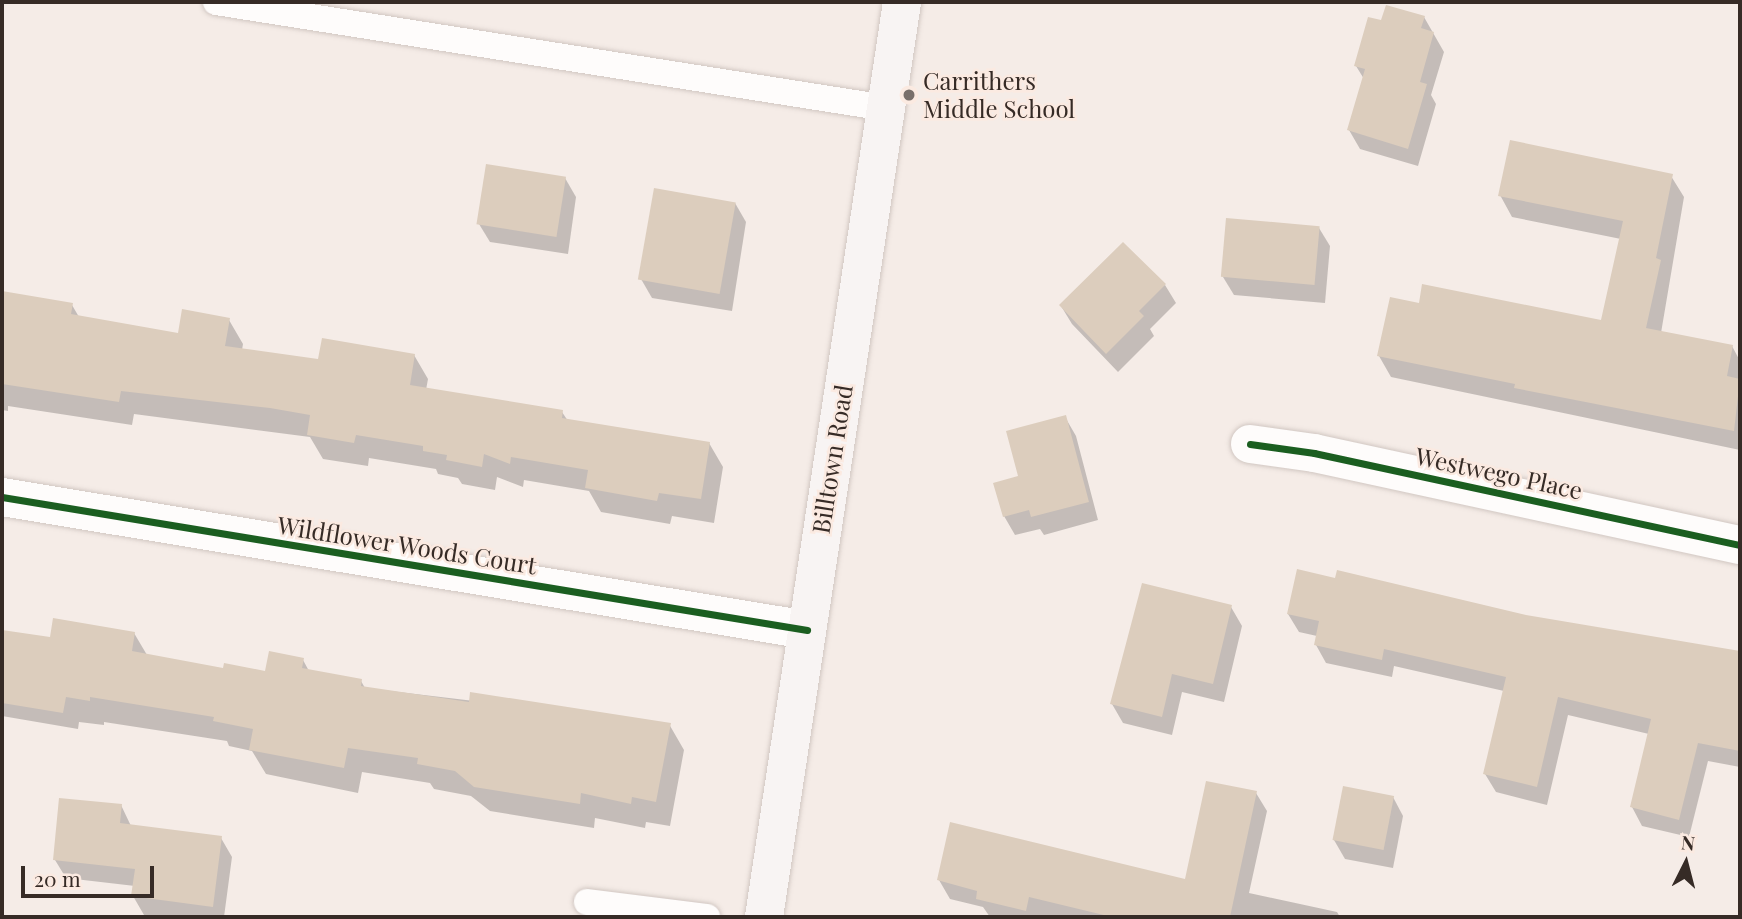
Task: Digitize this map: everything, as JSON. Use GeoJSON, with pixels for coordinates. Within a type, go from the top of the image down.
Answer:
{"type":"FeatureCollection","features":[{"type":"Feature","properties":{"kind":"main road","name":"Billtown Road"},"geometry":{"type":"LineString","coordinates":[[764,917],[902,2]]}},
{"type":"Feature","properties":{"kind":"street","name":"Westwego Place"},"geometry":{"type":"LineString","coordinates":[[1250,444],[1314,453],[1740,545]]}},
{"type":"Feature","properties":{"kind":"street","name":"Wildflower Woods Court"},"geometry":{"type":"LineString","coordinates":[[2,498],[807,630]]}},
{"type":"Feature","properties":{"kind":"lane"},"geometry":{"type":"LineString","coordinates":[[216,2],[886,108]]}},
{"type":"Feature","properties":{"kind":"lane"},"geometry":{"type":"LineString","coordinates":[[587,902],[707,917]]}},
{"type":"Feature","properties":{"kind":"building"},"geometry":{"type":"Polygon","coordinates":[[[1386,5],[1425,16],[1421,28],[1434,32],[1420,82],[1427,84],[1408,149],[1347,130],[1365,69],[1354,66],[1368,17],[1381,20],[1386,5]]]}},
{"type":"Feature","properties":{"kind":"building"},"geometry":{"type":"Polygon","coordinates":[[[1510,140],[1673,174],[1656,258],[1661,260],[1646,328],[1733,345],[1727,376],[1740,379],[1734,431],[1514,388],[1515,384],[1377,356],[1390,297],[1419,303],[1422,284],[1601,320],[1623,221],[1498,196],[1510,140]]]}},
{"type":"Feature","properties":{"kind":"building"},"geometry":{"type":"Polygon","coordinates":[[[486,164],[566,177],[556,237],[476,224],[486,164]]]}},
{"type":"Feature","properties":{"kind":"building"},"geometry":{"type":"Polygon","coordinates":[[[654,188],[736,202],[720,294],[638,280],[654,188]]]}},
{"type":"Feature","properties":{"kind":"building"},"geometry":{"type":"Polygon","coordinates":[[[1226,218],[1320,226],[1315,285],[1221,277],[1226,218]]]}},
{"type":"Feature","properties":{"kind":"building"},"geometry":{"type":"Polygon","coordinates":[[[1123,242],[1166,284],[1139,311],[1144,316],[1106,354],[1059,305],[1123,242]]]}},
{"type":"Feature","properties":{"kind":"building"},"geometry":{"type":"Polygon","coordinates":[[[2,291],[73,303],[71,314],[178,333],[182,309],[230,318],[225,346],[318,359],[322,338],[415,354],[410,385],[563,410],[562,418],[710,442],[701,499],[659,493],[657,501],[585,488],[588,470],[511,457],[510,464],[484,454],[482,467],[446,460],[447,455],[423,451],[423,446],[356,435],[354,443],[307,435],[310,415],[270,408],[121,391],[119,402],[2,384],[2,291]]]}},
{"type":"Feature","properties":{"kind":"building"},"geometry":{"type":"Polygon","coordinates":[[[1066,415],[1089,502],[1031,517],[1029,510],[1003,517],[993,483],[1018,476],[1006,431],[1066,415]]]}},
{"type":"Feature","properties":{"kind":"building"},"geometry":{"type":"Polygon","coordinates":[[[1297,569],[1335,578],[1337,570],[1526,615],[1740,651],[1740,751],[1698,743],[1679,820],[1630,807],[1651,719],[1558,697],[1537,787],[1483,774],[1506,677],[1384,649],[1382,660],[1314,645],[1319,621],[1287,614],[1297,569]]]}},
{"type":"Feature","properties":{"kind":"building"},"geometry":{"type":"Polygon","coordinates":[[[1142,583],[1232,605],[1213,684],[1172,674],[1162,717],[1110,704],[1142,583]]]}},
{"type":"Feature","properties":{"kind":"building"},"geometry":{"type":"Polygon","coordinates":[[[53,618],[135,632],[132,651],[223,668],[224,663],[265,671],[269,651],[304,658],[302,668],[362,679],[361,686],[469,702],[470,692],[671,723],[656,802],[632,797],[631,804],[581,793],[580,804],[474,787],[455,771],[417,764],[418,758],[348,748],[344,768],[249,750],[253,729],[213,721],[214,717],[90,697],[90,701],[66,697],[63,713],[2,703],[2,630],[50,637],[53,618]]]}},
{"type":"Feature","properties":{"kind":"building"},"geometry":{"type":"Polygon","coordinates":[[[1206,781],[1257,791],[1230,917],[1112,917],[1029,897],[1026,911],[976,899],[977,891],[937,880],[950,822],[1185,879],[1206,781]]]}},
{"type":"Feature","properties":{"kind":"building"},"geometry":{"type":"Polygon","coordinates":[[[1343,786],[1394,796],[1384,850],[1333,840],[1343,786]]]}},
{"type":"Feature","properties":{"kind":"building"},"geometry":{"type":"Polygon","coordinates":[[[59,798],[122,804],[120,823],[222,836],[213,907],[131,896],[135,869],[53,860],[59,798]]]}},
{"type":"Feature","properties":{"kind":"cycle path"},"geometry":{"type":"LineString","coordinates":[[1250,444],[1314,453],[1740,545]]}},
{"type":"Feature","properties":{"kind":"cycle path"},"geometry":{"type":"LineString","coordinates":[[2,497],[807,630]]}},
{"type":"Feature","properties":{"kind":"place","name":"Carrithers Middle School"},"geometry":{"type":"Point","coordinates":[909,95]}}]}
